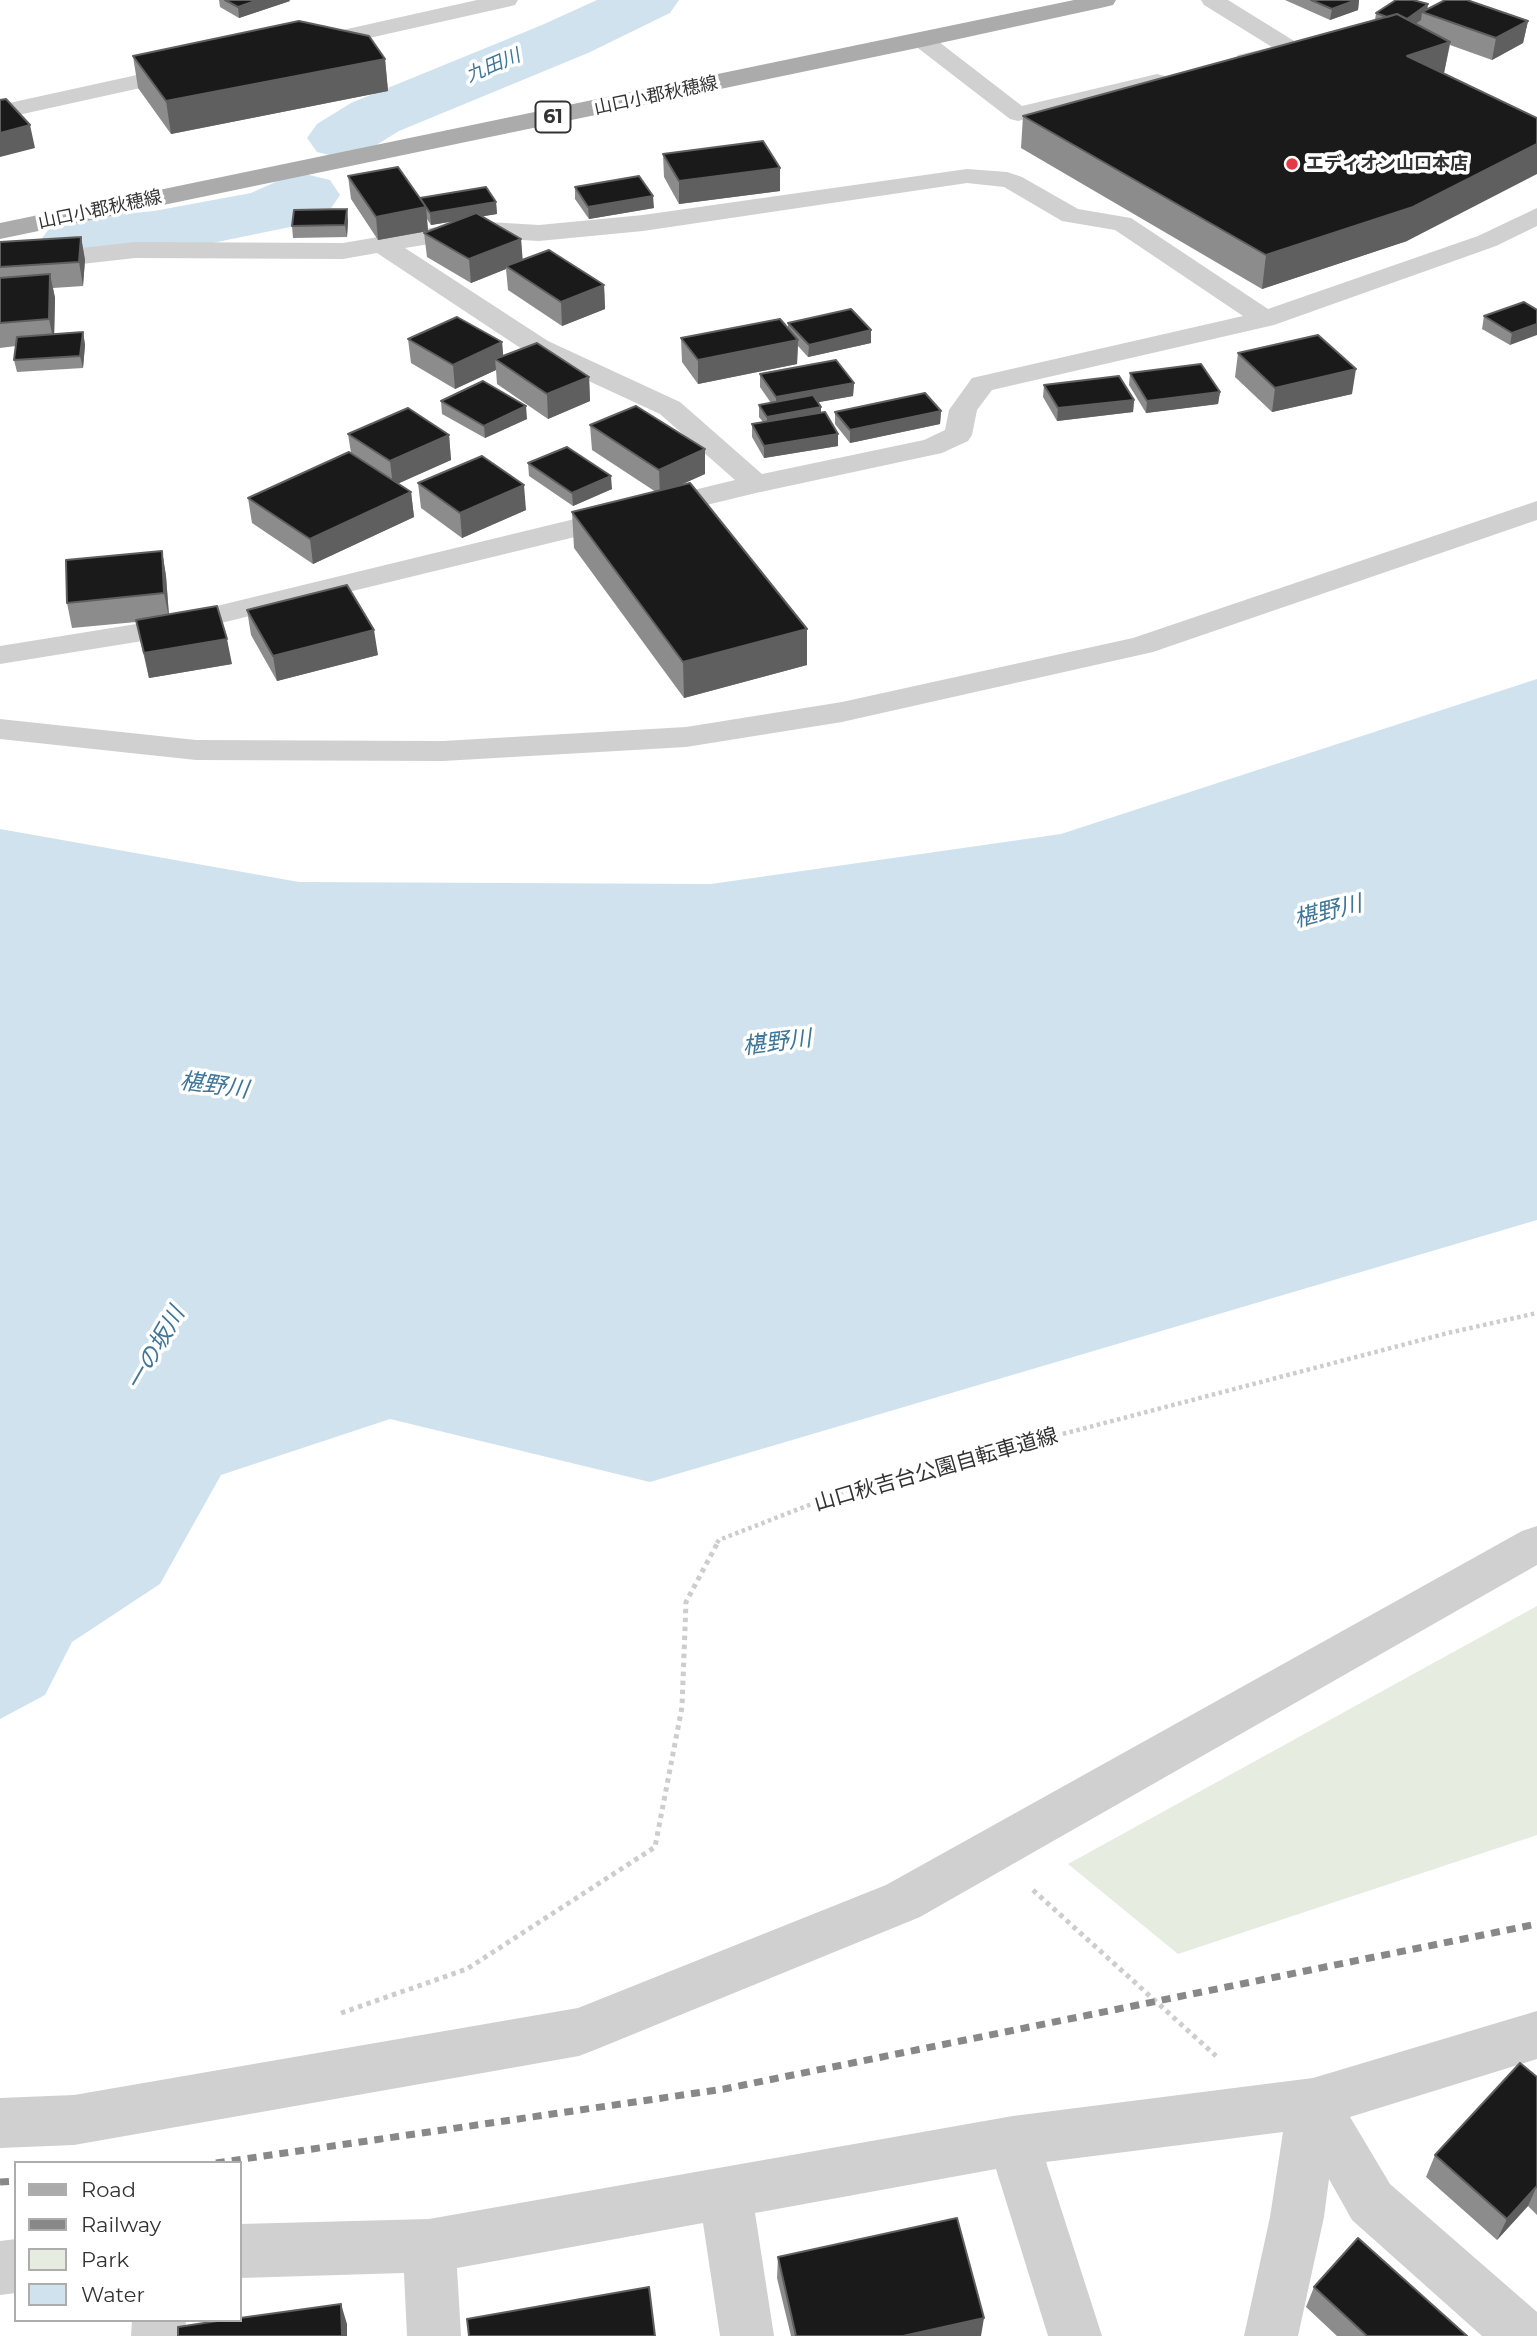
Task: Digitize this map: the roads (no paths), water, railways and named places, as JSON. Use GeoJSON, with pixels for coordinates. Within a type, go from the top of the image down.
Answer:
{"type":"FeatureCollection","features":[{"type":"Feature","properties":{"kind":"main road","name":"山口小郡秋穂線"},"geometry":{"type":"LineString","coordinates":[[0,231],[1105,0]]}},
{"type":"Feature","properties":{"kind":"street"},"geometry":{"type":"LineString","coordinates":[[280,51],[507,0]]}},
{"type":"Feature","properties":{"kind":"street"},"geometry":{"type":"LineString","coordinates":[[1212,0],[1291,49],[1223,65]]}},
{"type":"Feature","properties":{"kind":"street"},"geometry":{"type":"LineString","coordinates":[[922,40],[1018,114],[1182,75]]}},
{"type":"Feature","properties":{"kind":"street"},"geometry":{"type":"LineString","coordinates":[[0,112],[213,66]]}},
{"type":"Feature","properties":{"kind":"street"},"geometry":{"type":"LineString","coordinates":[[0,256],[64,258],[135,250],[344,251],[472,229],[539,233],[643,223],[967,176],[998,177],[1013,182],[1071,216],[1122,223],[1265,319]]}},
{"type":"Feature","properties":{"kind":"street"},"geometry":{"type":"LineString","coordinates":[[0,655],[155,630],[756,484],[932,447],[958,435],[962,410],[982,384],[1265,319],[1487,241],[1537,216]]}},
{"type":"Feature","properties":{"kind":"street"},"geometry":{"type":"LineString","coordinates":[[384,246],[538,347],[670,408],[756,484]]}},
{"type":"Feature","properties":{"kind":"street"},"geometry":{"type":"LineString","coordinates":[[0,729],[210,750],[443,751],[686,737],[842,712],[1142,645],[1537,510]]}},
{"type":"Feature","properties":{"kind":"street"},"geometry":{"type":"LineString","coordinates":[[0,2123],[74,2120],[579,2032],[903,1901],[1537,1544]]}},
{"type":"Feature","properties":{"kind":"street"},"geometry":{"type":"LineString","coordinates":[[242,2251],[429,2245],[1013,2141],[1313,2103],[1537,2035]]}},
{"type":"Feature","properties":{"kind":"street"},"geometry":{"type":"LineString","coordinates":[[1271,2336],[1297,2217],[1313,2103]]}},
{"type":"Feature","properties":{"kind":"street"},"geometry":{"type":"LineString","coordinates":[[1313,2103],[1371,2202],[1523,2336]]}},
{"type":"Feature","properties":{"kind":"street"},"geometry":{"type":"LineString","coordinates":[[1013,2141],[1075,2336]]}},
{"type":"Feature","properties":{"kind":"street"},"geometry":{"type":"LineString","coordinates":[[725,2191],[747,2336]]}},
{"type":"Feature","properties":{"kind":"street"},"geometry":{"type":"LineString","coordinates":[[429,2245],[435,2336]]}},
{"type":"Feature","properties":{"kind":"water"},"geometry":{"type":"Polygon","coordinates":[[[1537,679],[1537,1220],[650,1482],[390,1419],[221,1475],[160,1584],[72,1642],[45,1695],[0,1719],[0,829],[299,882],[711,884],[1061,834],[1537,679]]]}},
{"type":"Feature","properties":{"kind":"waterway","name":"九田川"},"geometry":{"type":"LineString","coordinates":[[341,138],[375,117],[565,39],[648,0]]}},
{"type":"Feature","properties":{"kind":"waterway","name":"九田川"},"geometry":{"type":"LineString","coordinates":[[76,241],[154,233],[270,211],[305,195]]}},
{"type":"Feature","properties":{"kind":"railway"},"geometry":{"type":"LineString","coordinates":[[230,2161],[724,2089],[1537,1924]]}},
{"type":"Feature","properties":{"kind":"railway"},"geometry":{"type":"LineString","coordinates":[[0,2182],[14,2181]]}},
{"type":"Feature","properties":{"kind":"place","name":"エディオン山口本店"},"geometry":{"type":"Point","coordinates":[1292,164]}},
{"type":"Feature","properties":{"kind":"water label","name":"椹野川"},"geometry":{"type":"Point","coordinates":[1328,912]}},
{"type":"Feature","properties":{"kind":"water label","name":"椹野川"},"geometry":{"type":"Point","coordinates":[777,1043]}},
{"type":"Feature","properties":{"kind":"water label","name":"椹野川"},"geometry":{"type":"Point","coordinates":[214,1086]}},
{"type":"Feature","properties":{"kind":"water label","name":"一の坂川"},"geometry":{"type":"Point","coordinates":[156,1349]}}]}
